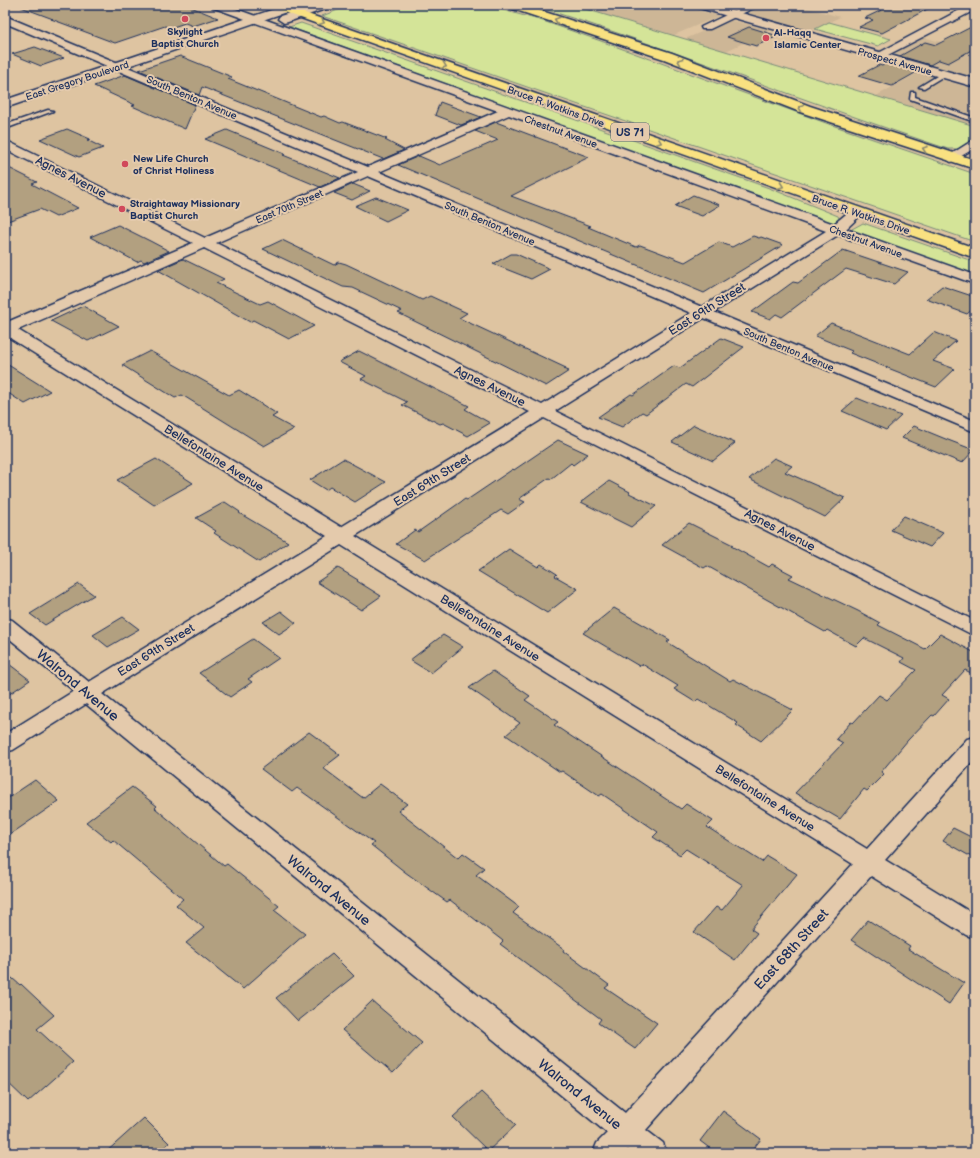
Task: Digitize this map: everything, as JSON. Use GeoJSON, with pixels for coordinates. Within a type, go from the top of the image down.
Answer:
{"type":"FeatureCollection","features":[{"type":"Feature","properties":{"kind":"highway"},"geometry":{"type":"LineString","coordinates":[[512,5],[668,56],[804,109],[975,165]]}},
{"type":"Feature","properties":{"kind":"highway","name":"Bruce R. Watkins Drive"},"geometry":{"type":"LineString","coordinates":[[289,8],[856,213],[975,254]]}},
{"type":"Feature","properties":{"kind":"main road","name":"East Gregory Boulevard"},"geometry":{"type":"LineString","coordinates":[[5,104],[148,57],[289,8],[327,5]]}},
{"type":"Feature","properties":{"kind":"main road","name":"Prospect Avenue"},"geometry":{"type":"LineString","coordinates":[[700,5],[975,83]]}},
{"type":"Feature","properties":{"kind":"main road","name":"East Gregory Boulevard"},"geometry":{"type":"LineString","coordinates":[[148,57],[269,24],[289,8]]}},
{"type":"Feature","properties":{"kind":"street","name":"Chestnut Avenue"},"geometry":{"type":"LineString","coordinates":[[216,5],[975,280]]}},
{"type":"Feature","properties":{"kind":"street"},"geometry":{"type":"LineString","coordinates":[[706,27],[755,5]]}},
{"type":"Feature","properties":{"kind":"street"},"geometry":{"type":"LineString","coordinates":[[878,56],[975,6]]}},
{"type":"Feature","properties":{"kind":"street","name":"South Benton Avenue"},"geometry":{"type":"LineString","coordinates":[[5,19],[975,427]]}},
{"type":"Feature","properties":{"kind":"street","name":"East 70th Street"},"geometry":{"type":"LineString","coordinates":[[6,329],[508,111]]}},
{"type":"Feature","properties":{"kind":"street"},"geometry":{"type":"LineString","coordinates":[[951,158],[975,143]]}},
{"type":"Feature","properties":{"kind":"street","name":"Agnes Avenue"},"geometry":{"type":"LineString","coordinates":[[5,144],[776,528],[975,629]]}},
{"type":"Feature","properties":{"kind":"street","name":"East 69th Street"},"geometry":{"type":"LineString","coordinates":[[5,744],[836,230],[856,213]]}},
{"type":"Feature","properties":{"kind":"street","name":"Bellefontaine Avenue"},"geometry":{"type":"LineString","coordinates":[[6,329],[975,928]]}},
{"type":"Feature","properties":{"kind":"street","name":"Walrond Avenue"},"geometry":{"type":"LineString","coordinates":[[5,625],[653,1153]]}},
{"type":"Feature","properties":{"kind":"street","name":"East 68th Street"},"geometry":{"type":"LineString","coordinates":[[607,1153],[975,745]]}},
{"type":"Feature","properties":{"kind":"lane"},"geometry":{"type":"LineString","coordinates":[[922,87],[944,74]]}},
{"type":"Feature","properties":{"kind":"lane"},"geometry":{"type":"LineString","coordinates":[[913,93],[912,98],[918,101],[975,120]]}},
{"type":"Feature","properties":{"kind":"lane"},"geometry":{"type":"LineString","coordinates":[[5,127],[50,111]]}},
{"type":"Feature","properties":{"kind":"shaded area"},"geometry":{"type":"Polygon","coordinates":[[[572,5],[681,5],[719,16],[674,35],[572,5]]]}},
{"type":"Feature","properties":{"kind":"shaded area"},"geometry":{"type":"Polygon","coordinates":[[[763,5],[797,5],[840,17],[810,31],[747,13],[763,5]]]}},
{"type":"Feature","properties":{"kind":"shaded area"},"geometry":{"type":"Polygon","coordinates":[[[730,20],[771,30],[726,51],[685,39],[730,20]]]}},
{"type":"Feature","properties":{"kind":"shaded area"},"geometry":{"type":"Polygon","coordinates":[[[923,37],[975,52],[975,78],[893,53],[923,37]]]}},
{"type":"Feature","properties":{"kind":"shaded area"},"geometry":{"type":"Polygon","coordinates":[[[918,73],[975,89],[975,126],[876,96],[918,73]]]}},
{"type":"Feature","properties":{"kind":"green space"},"geometry":{"type":"Polygon","coordinates":[[[351,5],[485,5],[543,21],[826,123],[975,174],[975,242],[322,16],[351,5]]]}},
{"type":"Feature","properties":{"kind":"green space"},"geometry":{"type":"Polygon","coordinates":[[[532,5],[572,5],[975,126],[975,138],[958,149],[948,149],[637,40],[532,5]]]}},
{"type":"Feature","properties":{"kind":"green space"},"geometry":{"type":"Polygon","coordinates":[[[829,22],[891,39],[878,46],[815,29],[829,22]]]}},
{"type":"Feature","properties":{"kind":"green space"},"geometry":{"type":"Polygon","coordinates":[[[301,23],[769,188],[838,216],[840,220],[833,224],[289,27],[301,23]]]}},
{"type":"Feature","properties":{"kind":"green space"},"geometry":{"type":"Polygon","coordinates":[[[863,223],[975,262],[975,276],[853,232],[852,229],[863,223]]]}},
{"type":"Feature","properties":{"kind":"building"},"geometry":{"type":"Polygon","coordinates":[[[21,5],[190,5],[191,7],[218,18],[193,26],[185,23],[170,28],[165,26],[115,43],[21,7],[21,5]]]}},
{"type":"Feature","properties":{"kind":"building"},"geometry":{"type":"Polygon","coordinates":[[[892,5],[935,5],[882,33],[859,27],[873,20],[865,18],[892,5]]]}},
{"type":"Feature","properties":{"kind":"building"},"geometry":{"type":"Polygon","coordinates":[[[975,25],[975,48],[948,63],[939,60],[930,65],[900,56],[925,42],[936,45],[975,25]]]}},
{"type":"Feature","properties":{"kind":"building"},"geometry":{"type":"Polygon","coordinates":[[[749,27],[778,36],[756,46],[727,37],[749,27]]]}},
{"type":"Feature","properties":{"kind":"building"},"geometry":{"type":"Polygon","coordinates":[[[35,47],[64,58],[41,66],[12,54],[35,47]]]}},
{"type":"Feature","properties":{"kind":"building"},"geometry":{"type":"Polygon","coordinates":[[[180,56],[232,77],[228,79],[321,117],[324,116],[340,123],[343,122],[387,139],[385,140],[404,150],[383,159],[202,87],[199,95],[139,70],[180,56]]]}},
{"type":"Feature","properties":{"kind":"building"},"geometry":{"type":"Polygon","coordinates":[[[887,63],[917,72],[892,86],[858,76],[879,65],[882,66],[887,63]]]}},
{"type":"Feature","properties":{"kind":"building"},"geometry":{"type":"Polygon","coordinates":[[[125,75],[195,105],[185,129],[132,106],[135,105],[94,86],[125,75]]]}},
{"type":"Feature","properties":{"kind":"building"},"geometry":{"type":"Polygon","coordinates":[[[440,102],[481,117],[461,125],[435,115],[440,102]]]}},
{"type":"Feature","properties":{"kind":"building"},"geometry":{"type":"Polygon","coordinates":[[[496,122],[589,157],[511,196],[591,226],[588,227],[636,247],[640,245],[685,262],[719,242],[732,247],[753,236],[759,238],[761,237],[783,245],[704,293],[398,165],[419,156],[440,165],[498,140],[475,131],[496,122]]]}},
{"type":"Feature","properties":{"kind":"building"},"geometry":{"type":"Polygon","coordinates":[[[67,129],[90,139],[87,140],[103,148],[79,157],[40,139],[67,129]]]}},
{"type":"Feature","properties":{"kind":"building"},"geometry":{"type":"Polygon","coordinates":[[[227,130],[340,178],[320,187],[205,139],[227,130]]]}},
{"type":"Feature","properties":{"kind":"building"},"geometry":{"type":"Polygon","coordinates":[[[5,166],[37,182],[32,184],[78,208],[56,217],[40,209],[5,222],[5,166]]]}},
{"type":"Feature","properties":{"kind":"building"},"geometry":{"type":"Polygon","coordinates":[[[353,184],[370,191],[352,200],[334,193],[353,184]]]}},
{"type":"Feature","properties":{"kind":"building"},"geometry":{"type":"Polygon","coordinates":[[[693,195],[720,205],[702,216],[675,206],[693,195]]]}},
{"type":"Feature","properties":{"kind":"building"},"geometry":{"type":"Polygon","coordinates":[[[376,197],[408,210],[386,221],[355,206],[376,197]]]}},
{"type":"Feature","properties":{"kind":"building"},"geometry":{"type":"Polygon","coordinates":[[[118,225],[169,251],[144,262],[141,260],[137,262],[90,237],[118,225]]]}},
{"type":"Feature","properties":{"kind":"building"},"geometry":{"type":"Polygon","coordinates":[[[282,240],[334,265],[339,262],[346,264],[422,300],[430,296],[467,313],[459,318],[566,368],[564,369],[569,371],[546,386],[398,313],[402,311],[353,288],[343,287],[263,249],[282,240]]]}},
{"type":"Feature","properties":{"kind":"building"},"geometry":{"type":"Polygon","coordinates":[[[843,250],[908,272],[894,284],[846,269],[782,317],[776,314],[770,319],[752,312],[793,282],[798,283],[843,250]]]}},
{"type":"Feature","properties":{"kind":"building"},"geometry":{"type":"Polygon","coordinates":[[[511,254],[516,254],[550,269],[531,279],[493,264],[511,254]]]}},
{"type":"Feature","properties":{"kind":"building"},"geometry":{"type":"Polygon","coordinates":[[[183,259],[224,279],[216,283],[260,304],[268,301],[314,326],[289,339],[253,320],[250,322],[158,270],[183,259]]]}},
{"type":"Feature","properties":{"kind":"building"},"geometry":{"type":"Polygon","coordinates":[[[942,286],[975,297],[975,307],[967,314],[926,299],[942,286]]]}},
{"type":"Feature","properties":{"kind":"building"},"geometry":{"type":"Polygon","coordinates":[[[83,306],[119,326],[88,341],[51,321],[83,306]]]}},
{"type":"Feature","properties":{"kind":"building"},"geometry":{"type":"Polygon","coordinates":[[[831,323],[910,354],[934,332],[956,341],[933,361],[955,369],[936,387],[850,353],[852,351],[815,336],[831,323]]]}},
{"type":"Feature","properties":{"kind":"building"},"geometry":{"type":"Polygon","coordinates":[[[721,338],[744,347],[692,387],[686,384],[646,414],[642,412],[622,427],[598,417],[631,394],[633,395],[674,366],[680,368],[721,338]]]}},
{"type":"Feature","properties":{"kind":"building"},"geometry":{"type":"Polygon","coordinates":[[[150,351],[229,395],[239,390],[277,414],[272,417],[294,429],[264,446],[182,395],[175,398],[122,365],[150,351]]]}},
{"type":"Feature","properties":{"kind":"building"},"geometry":{"type":"Polygon","coordinates":[[[359,351],[469,406],[465,409],[490,423],[468,436],[402,405],[407,402],[361,379],[366,376],[339,362],[359,351]]]}},
{"type":"Feature","properties":{"kind":"building"},"geometry":{"type":"Polygon","coordinates":[[[5,363],[50,391],[25,404],[5,391],[5,363]]]}},
{"type":"Feature","properties":{"kind":"building"},"geometry":{"type":"Polygon","coordinates":[[[857,398],[901,416],[886,430],[842,411],[857,398]]]}},
{"type":"Feature","properties":{"kind":"building"},"geometry":{"type":"Polygon","coordinates":[[[694,425],[735,443],[713,461],[672,442],[694,425]]]}},
{"type":"Feature","properties":{"kind":"building"},"geometry":{"type":"Polygon","coordinates":[[[914,426],[974,450],[962,463],[902,438],[914,426]]]}},
{"type":"Feature","properties":{"kind":"building"},"geometry":{"type":"Polygon","coordinates":[[[558,440],[588,454],[573,465],[571,463],[551,479],[549,478],[519,499],[525,502],[508,514],[501,510],[425,560],[396,544],[415,530],[418,532],[465,499],[467,500],[558,440]]]}},
{"type":"Feature","properties":{"kind":"building"},"geometry":{"type":"Polygon","coordinates":[[[774,458],[792,466],[785,472],[845,498],[825,517],[749,479],[774,458]]]}},
{"type":"Feature","properties":{"kind":"building"},"geometry":{"type":"Polygon","coordinates":[[[156,459],[193,483],[154,505],[117,480],[156,459]]]}},
{"type":"Feature","properties":{"kind":"building"},"geometry":{"type":"Polygon","coordinates":[[[343,459],[386,482],[355,502],[330,487],[326,490],[310,480],[343,459]]]}},
{"type":"Feature","properties":{"kind":"building"},"geometry":{"type":"Polygon","coordinates":[[[609,481],[630,492],[629,493],[656,506],[631,527],[581,502],[609,481]]]}},
{"type":"Feature","properties":{"kind":"building"},"geometry":{"type":"Polygon","coordinates":[[[225,502],[240,512],[239,513],[288,542],[259,562],[214,533],[216,531],[196,518],[225,502]]]}},
{"type":"Feature","properties":{"kind":"building"},"geometry":{"type":"Polygon","coordinates":[[[904,516],[943,533],[930,547],[891,530],[904,516]]]}},
{"type":"Feature","properties":{"kind":"building"},"geometry":{"type":"Polygon","coordinates":[[[689,523],[733,545],[731,546],[769,567],[772,564],[793,575],[789,578],[858,611],[880,623],[878,625],[925,649],[940,634],[975,653],[975,675],[965,670],[942,695],[949,699],[934,716],[932,715],[908,740],[881,772],[884,774],[867,791],[864,789],[840,819],[795,793],[843,743],[836,739],[851,722],[853,723],[879,695],[887,700],[916,670],[901,662],[904,658],[864,638],[856,646],[827,630],[825,632],[707,566],[704,568],[662,545],[689,523]]]}},
{"type":"Feature","properties":{"kind":"building"},"geometry":{"type":"Polygon","coordinates":[[[509,549],[538,567],[541,564],[557,574],[555,576],[578,589],[547,613],[478,571],[509,549]]]}},
{"type":"Feature","properties":{"kind":"building"},"geometry":{"type":"Polygon","coordinates":[[[338,568],[381,596],[361,610],[317,582],[338,568]]]}},
{"type":"Feature","properties":{"kind":"building"},"geometry":{"type":"Polygon","coordinates":[[[79,584],[94,595],[45,625],[30,614],[79,584]]]}},
{"type":"Feature","properties":{"kind":"building"},"geometry":{"type":"Polygon","coordinates":[[[614,608],[670,640],[667,642],[730,681],[733,679],[793,710],[761,741],[736,725],[738,723],[698,699],[695,702],[674,689],[678,686],[642,664],[639,666],[583,633],[614,608]]]}},
{"type":"Feature","properties":{"kind":"building"},"geometry":{"type":"Polygon","coordinates":[[[281,611],[296,623],[279,634],[263,622],[281,611]]]}},
{"type":"Feature","properties":{"kind":"building"},"geometry":{"type":"Polygon","coordinates":[[[123,617],[139,629],[108,647],[93,635],[123,617]]]}},
{"type":"Feature","properties":{"kind":"building"},"geometry":{"type":"Polygon","coordinates":[[[443,635],[463,647],[431,673],[410,660],[443,635]]]}},
{"type":"Feature","properties":{"kind":"building"},"geometry":{"type":"Polygon","coordinates":[[[253,639],[279,658],[248,679],[252,682],[230,697],[199,673],[253,639]]]}},
{"type":"Feature","properties":{"kind":"building"},"geometry":{"type":"Polygon","coordinates":[[[5,661],[30,680],[5,697],[5,661]]]}},
{"type":"Feature","properties":{"kind":"building"},"geometry":{"type":"Polygon","coordinates":[[[493,671],[530,696],[525,700],[558,722],[554,725],[681,809],[686,804],[713,821],[707,827],[762,862],[767,856],[797,874],[751,929],[757,933],[735,960],[694,932],[716,907],[722,910],[743,885],[686,849],[680,855],[653,837],[658,832],[602,794],[599,796],[562,771],[560,772],[506,735],[520,723],[469,688],[493,671]]]}},
{"type":"Feature","properties":{"kind":"building"},"geometry":{"type":"Polygon","coordinates":[[[309,732],[340,755],[323,768],[363,798],[380,784],[407,804],[398,811],[458,858],[463,853],[484,868],[476,875],[519,907],[513,913],[564,949],[563,951],[609,985],[605,988],[657,1023],[635,1049],[598,1023],[601,1019],[500,944],[503,941],[450,900],[447,902],[371,845],[374,843],[297,788],[292,792],[261,769],[309,732]]]}},
{"type":"Feature","properties":{"kind":"building"},"geometry":{"type":"Polygon","coordinates":[[[35,780],[59,801],[5,838],[5,800],[35,780]]]}},
{"type":"Feature","properties":{"kind":"building"},"geometry":{"type":"Polygon","coordinates":[[[132,787],[157,806],[155,808],[224,866],[227,864],[279,906],[274,910],[305,934],[243,989],[186,943],[204,928],[176,905],[183,899],[113,840],[111,842],[86,822],[132,787]]]}},
{"type":"Feature","properties":{"kind":"building"},"geometry":{"type":"Polygon","coordinates":[[[953,828],[975,839],[975,859],[943,841],[953,828]]]}},
{"type":"Feature","properties":{"kind":"building"},"geometry":{"type":"Polygon","coordinates":[[[868,920],[910,946],[908,949],[964,983],[949,1004],[851,940],[868,920]]]}},
{"type":"Feature","properties":{"kind":"building"},"geometry":{"type":"Polygon","coordinates":[[[332,954],[354,976],[298,1021],[276,998],[332,954]]]}},
{"type":"Feature","properties":{"kind":"building"},"geometry":{"type":"Polygon","coordinates":[[[5,972],[20,985],[21,984],[54,1015],[37,1029],[73,1062],[28,1102],[5,1080],[5,972]]]}},
{"type":"Feature","properties":{"kind":"building"},"geometry":{"type":"Polygon","coordinates":[[[372,1001],[422,1043],[393,1073],[342,1030],[372,1001]]]}},
{"type":"Feature","properties":{"kind":"building"},"geometry":{"type":"Polygon","coordinates":[[[481,1092],[516,1125],[488,1151],[453,1117],[481,1092]]]}},
{"type":"Feature","properties":{"kind":"building"},"geometry":{"type":"Polygon","coordinates":[[[723,1111],[761,1139],[750,1153],[716,1153],[700,1141],[723,1111]]]}},
{"type":"Feature","properties":{"kind":"building"},"geometry":{"type":"Polygon","coordinates":[[[144,1118],[169,1143],[158,1153],[105,1153],[144,1118]]]}},
{"type":"Feature","properties":{"kind":"place","name":"Skylight Baptist Church"},"geometry":{"type":"Point","coordinates":[185,19]}},
{"type":"Feature","properties":{"kind":"place","name":"Al-Haqq Islamic Center"},"geometry":{"type":"Point","coordinates":[766,38]}},
{"type":"Feature","properties":{"kind":"place","name":"New Life Church of Christ Holiness"},"geometry":{"type":"Point","coordinates":[125,164]}},
{"type":"Feature","properties":{"kind":"place","name":"Straightaway Missionary Baptist Church"},"geometry":{"type":"Point","coordinates":[122,209]}}]}
